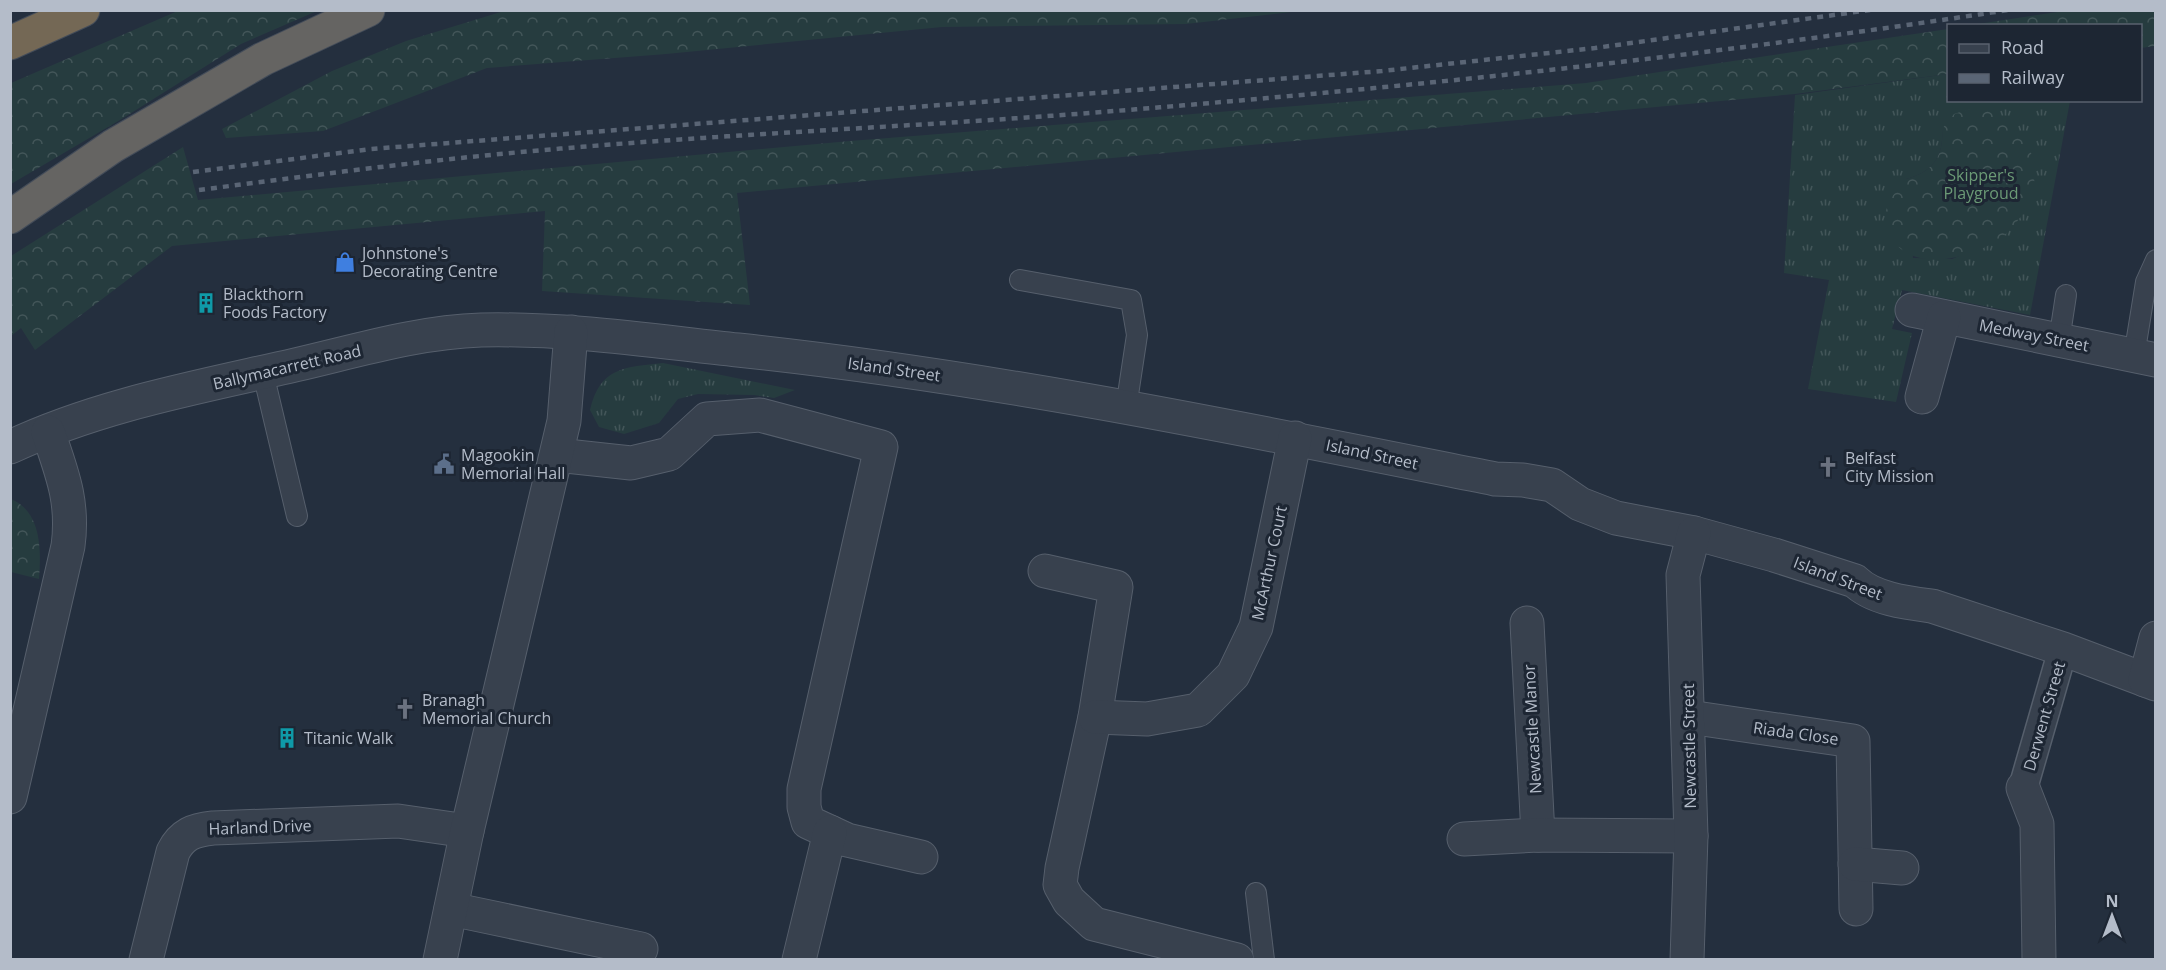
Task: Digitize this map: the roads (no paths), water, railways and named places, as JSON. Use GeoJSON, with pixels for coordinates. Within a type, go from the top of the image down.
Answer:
{"type":"FeatureCollection","features":[{"type":"Feature","properties":{"kind":"highway"},"geometry":{"type":"LineString","coordinates":[[10,43],[82,10]]}},
{"type":"Feature","properties":{"kind":"highway"},"geometry":{"type":"LineString","coordinates":[[10,218],[113,146],[263,59],[368,10]]}},
{"type":"Feature","properties":{"kind":"street","name":"Medway Street"},"geometry":{"type":"LineString","coordinates":[[1912,310],[2145,358]]}},
{"type":"Feature","properties":{"kind":"street"},"geometry":{"type":"LineString","coordinates":[[1922,398],[1944,317]]}},
{"type":"Feature","properties":{"kind":"street","name":"Ballymacarrett Road"},"geometry":{"type":"LineString","coordinates":[[10,447],[97,413],[408,339],[479,330],[571,332]]}},
{"type":"Feature","properties":{"kind":"street","name":"Island Street"},"geometry":{"type":"LineString","coordinates":[[571,332],[821,358],[950,377],[1295,438],[1495,479],[1552,485],[1581,504],[1616,518],[1694,534],[1774,555],[1856,581],[1863,589],[1911,603],[1932,606],[2063,649],[2150,682],[2156,638]]}},
{"type":"Feature","properties":{"kind":"street"},"geometry":{"type":"LineString","coordinates":[[440,960],[467,831],[557,455],[564,421],[571,332]]}},
{"type":"Feature","properties":{"kind":"street"},"geometry":{"type":"LineString","coordinates":[[557,455],[631,463],[669,454],[707,419],[760,415],[881,447],[804,789],[804,807],[808,822],[847,840],[921,857]]}},
{"type":"Feature","properties":{"kind":"street"},"geometry":{"type":"LineString","coordinates":[[10,797],[68,546],[71,522],[69,497],[48,432]]}},
{"type":"Feature","properties":{"kind":"street","name":"McArthur Court"},"geometry":{"type":"LineString","coordinates":[[1095,717],[1147,719],[1198,710],[1233,675],[1256,627],[1295,438]]}},
{"type":"Feature","properties":{"kind":"street","name":"Newcastle Street"},"geometry":{"type":"LineString","coordinates":[[1687,960],[1691,836],[1683,575],[1694,534]]}},
{"type":"Feature","properties":{"kind":"street"},"geometry":{"type":"LineString","coordinates":[[1045,572],[1116,587],[1095,717],[1060,885],[1069,902],[1094,924],[1237,960]]}},
{"type":"Feature","properties":{"kind":"street","name":"Newcastle Manor"},"geometry":{"type":"LineString","coordinates":[[1527,623],[1538,835]]}},
{"type":"Feature","properties":{"kind":"street","name":"Derwent Street"},"geometry":{"type":"LineString","coordinates":[[2040,960],[2037,824],[2023,788],[2063,649]]}},
{"type":"Feature","properties":{"kind":"street","name":"Riada Close"},"geometry":{"type":"LineString","coordinates":[[1689,717],[1853,741],[1856,909]]}},
{"type":"Feature","properties":{"kind":"street","name":"Harland Drive"},"geometry":{"type":"LineString","coordinates":[[146,960],[173,852],[178,842],[187,834],[213,828],[398,821],[467,831]]}},
{"type":"Feature","properties":{"kind":"street"},"geometry":{"type":"LineString","coordinates":[[799,960],[830,832]]}},
{"type":"Feature","properties":{"kind":"street"},"geometry":{"type":"LineString","coordinates":[[1464,839],[1538,835],[1691,836]]}},
{"type":"Feature","properties":{"kind":"street"},"geometry":{"type":"LineString","coordinates":[[1855,864],[1902,868]]}},
{"type":"Feature","properties":{"kind":"street"},"geometry":{"type":"LineString","coordinates":[[451,909],[641,949]]}},
{"type":"Feature","properties":{"kind":"lane"},"geometry":{"type":"LineString","coordinates":[[2145,358],[2146,282],[2156,260]]}},
{"type":"Feature","properties":{"kind":"lane"},"geometry":{"type":"LineString","coordinates":[[1020,280],[1131,300],[1137,335],[1126,408]]}},
{"type":"Feature","properties":{"kind":"lane"},"geometry":{"type":"LineString","coordinates":[[2059,340],[2066,295]]}},
{"type":"Feature","properties":{"kind":"lane"},"geometry":{"type":"LineString","coordinates":[[263,373],[297,516]]}},
{"type":"Feature","properties":{"kind":"lane"},"geometry":{"type":"LineString","coordinates":[[1256,893],[1264,960]]}},
{"type":"Feature","properties":{"kind":"railway"},"geometry":{"type":"LineString","coordinates":[[193,172],[371,149],[1382,71],[1595,48],[1870,10]]}},
{"type":"Feature","properties":{"kind":"railway"},"geometry":{"type":"LineString","coordinates":[[199,190],[414,163],[544,150],[1054,116],[1458,80],[1679,55],[2008,10]]}},
{"type":"Feature","properties":{"kind":"place","name":"Johnstone's Decorating Centre"},"geometry":{"type":"Point","coordinates":[345,262]}},
{"type":"Feature","properties":{"kind":"place","name":"Blackthorn Foods Factory"},"geometry":{"type":"Point","coordinates":[206,303]}},
{"type":"Feature","properties":{"kind":"place","name":"Magookin Memorial Hall"},"geometry":{"type":"Point","coordinates":[444,464]}},
{"type":"Feature","properties":{"kind":"place","name":"Belfast City Mission"},"geometry":{"type":"Point","coordinates":[1828,467]}},
{"type":"Feature","properties":{"kind":"place","name":"Branagh Memorial Church"},"geometry":{"type":"Point","coordinates":[405,709]}},
{"type":"Feature","properties":{"kind":"place","name":"Titanic Walk"},"geometry":{"type":"Point","coordinates":[287,738]}},
{"type":"Feature","properties":{"kind":"park label","name":"Skipper's Playgroud"},"geometry":{"type":"Point","coordinates":[1981,184]}}]}
